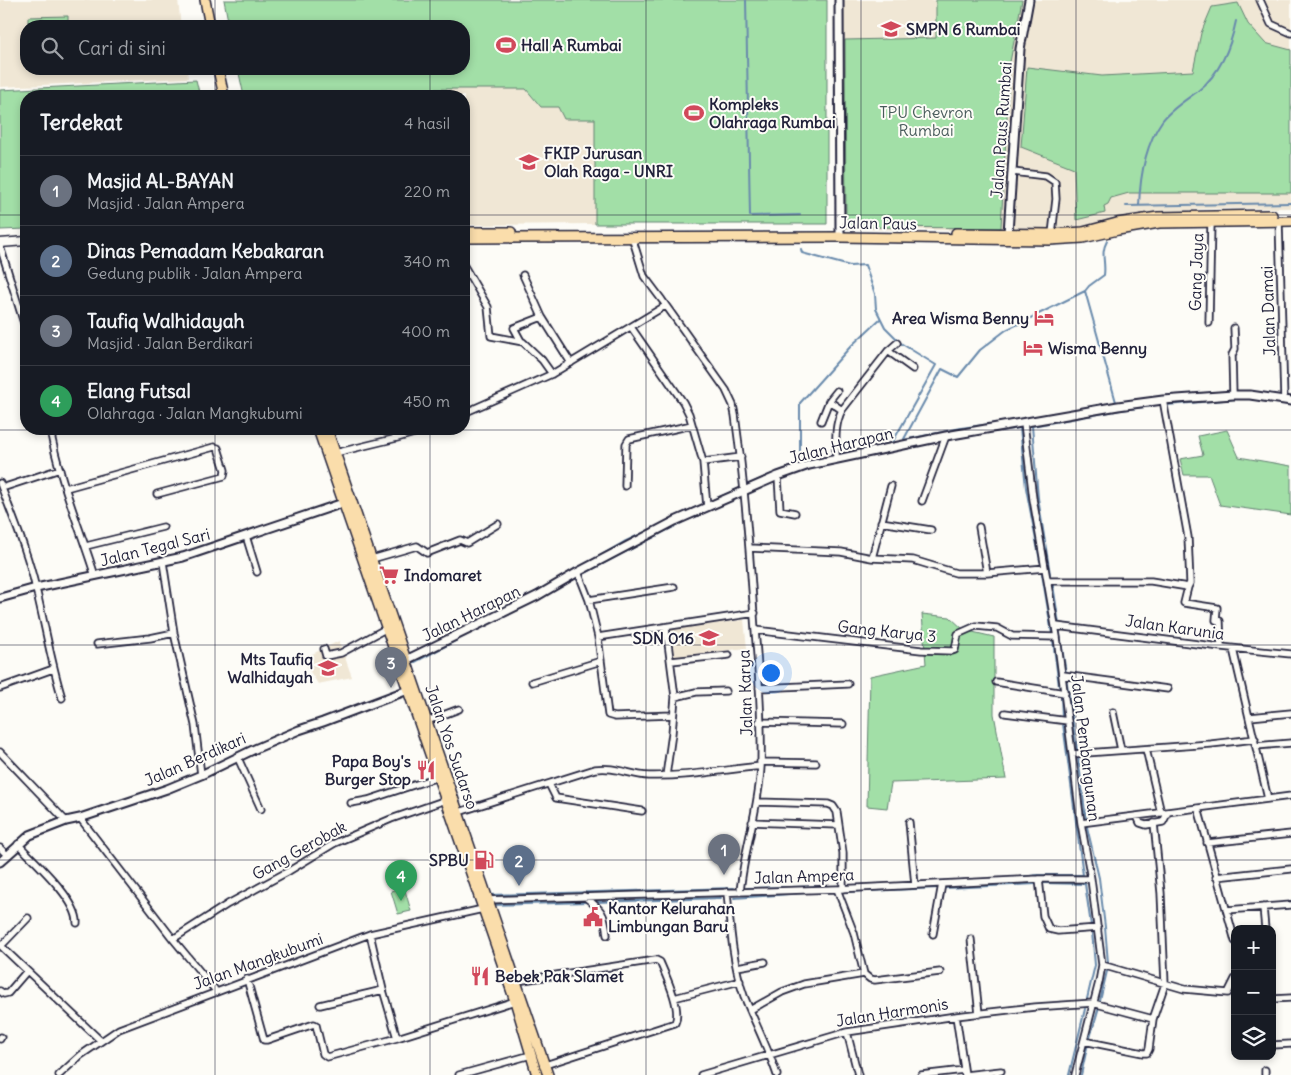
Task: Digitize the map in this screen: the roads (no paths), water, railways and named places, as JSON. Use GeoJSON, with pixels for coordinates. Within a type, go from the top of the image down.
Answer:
{"type":"FeatureCollection","features":[{"type":"Feature","properties":{"kind":"main road"},"geometry":{"type":"LineString","coordinates":[[205,0],[209,20]]}},
{"type":"Feature","properties":{"kind":"main road"},"geometry":{"type":"LineString","coordinates":[[219,75],[223,90]]}},
{"type":"Feature","properties":{"kind":"main road","name":"Jalan Paus"},"geometry":{"type":"LineString","coordinates":[[470,238],[1052,234],[1083,232],[1117,223],[1158,217],[1291,215]]}},
{"type":"Feature","properties":{"kind":"main road","name":"Jalan Paus"},"geometry":{"type":"LineString","coordinates":[[470,232],[840,235],[1050,240],[1083,238],[1159,223],[1291,221]]}},
{"type":"Feature","properties":{"kind":"main road"},"geometry":{"type":"LineString","coordinates":[[0,244],[20,242]]}},
{"type":"Feature","properties":{"kind":"main road","name":"Jalan Yos Sudarso"},"geometry":{"type":"LineString","coordinates":[[320,435],[408,690],[459,812],[547,1072]]}},
{"type":"Feature","properties":{"kind":"main road","name":"Jalan Yos Sudarso"},"geometry":{"type":"LineString","coordinates":[[329,435],[427,721],[438,777],[515,1001],[537,1075]]}},
{"type":"Feature","properties":{"kind":"street"},"geometry":{"type":"LineString","coordinates":[[839,0],[840,235]]}},
{"type":"Feature","properties":{"kind":"street","name":"Jalan Paus Rumbai"},"geometry":{"type":"LineString","coordinates":[[1008,233],[1020,49],[1029,0]]}},
{"type":"Feature","properties":{"kind":"street"},"geometry":{"type":"LineString","coordinates":[[1260,0],[1271,24],[1291,33]]}},
{"type":"Feature","properties":{"kind":"street"},"geometry":{"type":"LineString","coordinates":[[1013,172],[1046,176],[1055,182],[1056,199],[1052,234]]}},
{"type":"Feature","properties":{"kind":"street","name":"Jalan Damai"},"geometry":{"type":"LineString","coordinates":[[1279,221],[1285,399]]}},
{"type":"Feature","properties":{"kind":"street","name":"Gang Jaya"},"geometry":{"type":"LineString","coordinates":[[1208,323],[1211,222]]}},
{"type":"Feature","properties":{"kind":"street","name":"Jalan Karya"},"geometry":{"type":"LineString","coordinates":[[632,238],[644,276],[726,390],[733,405],[741,457],[750,548],[758,655],[760,722],[758,802],[745,850],[740,892]]}},
{"type":"Feature","properties":{"kind":"street"},"geometry":{"type":"LineString","coordinates":[[0,244],[20,310]]}},
{"type":"Feature","properties":{"kind":"street"},"geometry":{"type":"LineString","coordinates":[[523,275],[542,317],[571,363]]}},
{"type":"Feature","properties":{"kind":"street"},"geometry":{"type":"LineString","coordinates":[[470,276],[488,308],[491,336],[521,342]]}},
{"type":"Feature","properties":{"kind":"street"},"geometry":{"type":"LineString","coordinates":[[470,410],[552,374],[665,306]]}},
{"type":"Feature","properties":{"kind":"street"},"geometry":{"type":"LineString","coordinates":[[542,317],[514,328],[521,342],[542,360],[552,374]]}},
{"type":"Feature","properties":{"kind":"street"},"geometry":{"type":"LineString","coordinates":[[630,327],[683,402],[689,414],[703,462],[706,504]]}},
{"type":"Feature","properties":{"kind":"street"},"geometry":{"type":"LineString","coordinates":[[1233,393],[1232,355],[1235,349],[1234,328]]}},
{"type":"Feature","properties":{"kind":"street"},"geometry":{"type":"LineString","coordinates":[[836,458],[836,429],[842,410],[888,351],[897,343]]}},
{"type":"Feature","properties":{"kind":"street"},"geometry":{"type":"LineString","coordinates":[[888,351],[913,369]]}},
{"type":"Feature","properties":{"kind":"street"},"geometry":{"type":"LineString","coordinates":[[820,421],[828,401],[838,391]]}},
{"type":"Feature","properties":{"kind":"street","name":"Jalan Harapan"},"geometry":{"type":"LineString","coordinates":[[406,660],[537,596],[706,504],[809,465],[898,442],[946,436],[1118,406],[1233,393],[1285,399]]}},
{"type":"Feature","properties":{"kind":"street"},"geometry":{"type":"LineString","coordinates":[[828,401],[842,410]]}},
{"type":"Feature","properties":{"kind":"street"},"geometry":{"type":"LineString","coordinates":[[1163,401],[1188,537],[1190,583],[1184,603],[1217,608],[1216,620],[1220,621],[1221,647]]}},
{"type":"Feature","properties":{"kind":"street","name":"Jalan Pembangunan"},"geometry":{"type":"LineString","coordinates":[[1024,423],[1043,568],[1049,581],[1057,626],[1057,637],[1065,675],[1065,693],[1072,754],[1081,823],[1092,879],[1102,965],[1075,1075]]}},
{"type":"Feature","properties":{"kind":"street"},"geometry":{"type":"LineString","coordinates":[[625,486],[626,444],[629,439],[692,425]]}},
{"type":"Feature","properties":{"kind":"street"},"geometry":{"type":"LineString","coordinates":[[52,435],[60,469],[95,576]]}},
{"type":"Feature","properties":{"kind":"street"},"geometry":{"type":"LineString","coordinates":[[335,453],[407,435]]}},
{"type":"Feature","properties":{"kind":"street"},"geometry":{"type":"LineString","coordinates":[[922,501],[946,436]]}},
{"type":"Feature","properties":{"kind":"street"},"geometry":{"type":"LineString","coordinates":[[66,488],[214,447],[218,448],[225,470],[224,476],[157,494]]}},
{"type":"Feature","properties":{"kind":"street"},"geometry":{"type":"LineString","coordinates":[[703,462],[741,457]]}},
{"type":"Feature","properties":{"kind":"street"},"geometry":{"type":"LineString","coordinates":[[60,469],[1,485],[36,588],[53,669],[62,698]]}},
{"type":"Feature","properties":{"kind":"street"},"geometry":{"type":"LineString","coordinates":[[778,476],[780,510],[795,513]]}},
{"type":"Feature","properties":{"kind":"street"},"geometry":{"type":"LineString","coordinates":[[872,558],[891,486]]}},
{"type":"Feature","properties":{"kind":"street","name":"Jalan Tegal Sari"},"geometry":{"type":"LineString","coordinates":[[0,598],[36,588],[184,557],[343,503]]}},
{"type":"Feature","properties":{"kind":"street"},"geometry":{"type":"LineString","coordinates":[[881,522],[931,530]]}},
{"type":"Feature","properties":{"kind":"street"},"geometry":{"type":"LineString","coordinates":[[372,559],[417,546],[427,553],[460,540],[466,543],[498,524]]}},
{"type":"Feature","properties":{"kind":"street"},"geometry":{"type":"LineString","coordinates":[[86,546],[163,527]]}},
{"type":"Feature","properties":{"kind":"street"},"geometry":{"type":"LineString","coordinates":[[979,527],[986,573]]}},
{"type":"Feature","properties":{"kind":"street"},"geometry":{"type":"LineString","coordinates":[[246,536],[257,572]]}},
{"type":"Feature","properties":{"kind":"street"},"geometry":{"type":"LineString","coordinates":[[750,548],[841,552],[872,558],[913,560],[949,572],[986,573],[1043,568]]}},
{"type":"Feature","properties":{"kind":"street"},"geometry":{"type":"LineString","coordinates":[[163,562],[174,633],[195,725],[201,775]]}},
{"type":"Feature","properties":{"kind":"street"},"geometry":{"type":"LineString","coordinates":[[578,573],[589,600],[598,637],[608,715],[614,717],[674,715]]}},
{"type":"Feature","properties":{"kind":"street"},"geometry":{"type":"LineString","coordinates":[[1049,581],[1151,580],[1188,587]]}},
{"type":"Feature","properties":{"kind":"street"},"geometry":{"type":"LineString","coordinates":[[589,600],[674,587]]}},
{"type":"Feature","properties":{"kind":"street"},"geometry":{"type":"LineString","coordinates":[[598,637],[755,613]]}},
{"type":"Feature","properties":{"kind":"street","name":"Gang Karya 3"},"geometry":{"type":"LineString","coordinates":[[755,630],[952,652],[955,650],[958,634],[974,626],[998,628],[1012,636],[1057,637]]}},
{"type":"Feature","properties":{"kind":"street","name":"Jalan Karunia"},"geometry":{"type":"LineString","coordinates":[[1057,626],[1233,649],[1291,654]]}},
{"type":"Feature","properties":{"kind":"street"},"geometry":{"type":"LineString","coordinates":[[324,649],[326,656],[336,654],[387,628]]}},
{"type":"Feature","properties":{"kind":"street"},"geometry":{"type":"LineString","coordinates":[[666,628],[675,697],[666,776]]}},
{"type":"Feature","properties":{"kind":"street"},"geometry":{"type":"LineString","coordinates":[[97,644],[150,638],[174,633]]}},
{"type":"Feature","properties":{"kind":"street"},"geometry":{"type":"LineString","coordinates":[[1233,649],[1268,799]]}},
{"type":"Feature","properties":{"kind":"street"},"geometry":{"type":"LineString","coordinates":[[671,661],[729,655]]}},
{"type":"Feature","properties":{"kind":"street"},"geometry":{"type":"LineString","coordinates":[[532,682],[601,661]]}},
{"type":"Feature","properties":{"kind":"street"},"geometry":{"type":"LineString","coordinates":[[0,688],[53,669]]}},
{"type":"Feature","properties":{"kind":"street"},"geometry":{"type":"LineString","coordinates":[[1065,675],[1168,689]]}},
{"type":"Feature","properties":{"kind":"street"},"geometry":{"type":"LineString","coordinates":[[996,682],[1065,693]]}},
{"type":"Feature","properties":{"kind":"street"},"geometry":{"type":"LineString","coordinates":[[759,688],[848,684]]}},
{"type":"Feature","properties":{"kind":"street","name":"Jalan Berdikari"},"geometry":{"type":"LineString","coordinates":[[0,862],[30,835],[66,821],[167,789],[298,730],[408,690]]}},
{"type":"Feature","properties":{"kind":"street"},"geometry":{"type":"LineString","coordinates":[[675,697],[696,692],[726,691]]}},
{"type":"Feature","properties":{"kind":"street"},"geometry":{"type":"LineString","coordinates":[[427,721],[458,709]]}},
{"type":"Feature","properties":{"kind":"street"},"geometry":{"type":"LineString","coordinates":[[1113,712],[1121,750]]}},
{"type":"Feature","properties":{"kind":"street"},"geometry":{"type":"LineString","coordinates":[[1250,717],[1291,712]]}},
{"type":"Feature","properties":{"kind":"street"},"geometry":{"type":"LineString","coordinates":[[1005,713],[1068,721]]}},
{"type":"Feature","properties":{"kind":"street"},"geometry":{"type":"LineString","coordinates":[[760,722],[843,724]]}},
{"type":"Feature","properties":{"kind":"street"},"geometry":{"type":"LineString","coordinates":[[1072,754],[1255,739]]}},
{"type":"Feature","properties":{"kind":"street"},"geometry":{"type":"LineString","coordinates":[[1256,746],[1291,743]]}},
{"type":"Feature","properties":{"kind":"street"},"geometry":{"type":"LineString","coordinates":[[1137,816],[1140,823],[1146,825],[1163,822],[1164,812],[1146,748]]}},
{"type":"Feature","properties":{"kind":"street"},"geometry":{"type":"LineString","coordinates":[[0,752],[66,821]]}},
{"type":"Feature","properties":{"kind":"street"},"geometry":{"type":"LineString","coordinates":[[238,758],[261,809]]}},
{"type":"Feature","properties":{"kind":"street"},"geometry":{"type":"LineString","coordinates":[[459,812],[576,774],[607,768],[641,775],[666,776],[760,764],[816,763]]}},
{"type":"Feature","properties":{"kind":"street"},"geometry":{"type":"LineString","coordinates":[[351,803],[368,800],[438,777]]}},
{"type":"Feature","properties":{"kind":"street"},"geometry":{"type":"LineString","coordinates":[[549,784],[553,795],[559,800],[642,811]]}},
{"type":"Feature","properties":{"kind":"street"},"geometry":{"type":"LineString","coordinates":[[1081,823],[1291,796]]}},
{"type":"Feature","properties":{"kind":"street","name":"Gang Gerobak"},"geometry":{"type":"LineString","coordinates":[[173,938],[228,904],[289,871],[335,843],[390,819],[446,800]]}},
{"type":"Feature","properties":{"kind":"street"},"geometry":{"type":"LineString","coordinates":[[758,802],[828,804],[835,809],[843,853],[840,889],[854,933],[864,974],[870,980],[940,972]]}},
{"type":"Feature","properties":{"kind":"street"},"geometry":{"type":"LineString","coordinates":[[1198,808],[1231,926]]}},
{"type":"Feature","properties":{"kind":"street"},"geometry":{"type":"LineString","coordinates":[[80,818],[216,991]]}},
{"type":"Feature","properties":{"kind":"street"},"geometry":{"type":"LineString","coordinates":[[752,822],[838,825]]}},
{"type":"Feature","properties":{"kind":"street"},"geometry":{"type":"LineString","coordinates":[[909,822],[915,885]]}},
{"type":"Feature","properties":{"kind":"street"},"geometry":{"type":"LineString","coordinates":[[1084,1041],[1143,1054],[1147,1053],[1149,1049],[1153,1019],[1165,984],[1161,893],[1154,823]]}},
{"type":"Feature","properties":{"kind":"street"},"geometry":{"type":"LineString","coordinates":[[1207,843],[1291,834]]}},
{"type":"Feature","properties":{"kind":"street"},"geometry":{"type":"LineString","coordinates":[[18,844],[65,894],[76,913],[77,923]]}},
{"type":"Feature","properties":{"kind":"street"},"geometry":{"type":"LineString","coordinates":[[0,848],[7,855]]}},
{"type":"Feature","properties":{"kind":"street"},"geometry":{"type":"LineString","coordinates":[[1216,876],[1291,868]]}},
{"type":"Feature","properties":{"kind":"street"},"geometry":{"type":"LineString","coordinates":[[1039,879],[1043,916],[1049,929],[1058,931],[1098,928]]}},
{"type":"Feature","properties":{"kind":"street","name":"Jalan Ampera"},"geometry":{"type":"LineString","coordinates":[[488,900],[840,889],[1039,879],[1092,879]]}},
{"type":"Feature","properties":{"kind":"street"},"geometry":{"type":"LineString","coordinates":[[933,934],[942,884]]}},
{"type":"Feature","properties":{"kind":"street"},"geometry":{"type":"LineString","coordinates":[[727,892],[740,981],[750,1010],[771,1055],[777,1075]]}},
{"type":"Feature","properties":{"kind":"street"},"geometry":{"type":"LineString","coordinates":[[584,896],[598,907],[605,916],[607,935]]}},
{"type":"Feature","properties":{"kind":"street"},"geometry":{"type":"LineString","coordinates":[[1227,910],[1291,904]]}},
{"type":"Feature","properties":{"kind":"street"},"geometry":{"type":"LineString","coordinates":[[1263,907],[1265,925]]}},
{"type":"Feature","properties":{"kind":"street","name":"Jalan Mangkubumi"},"geometry":{"type":"LineString","coordinates":[[59,1075],[101,1040],[119,1028],[370,934],[483,909]]}},
{"type":"Feature","properties":{"kind":"street"},"geometry":{"type":"LineString","coordinates":[[28,918],[0,945],[101,1040]]}},
{"type":"Feature","properties":{"kind":"street"},"geometry":{"type":"LineString","coordinates":[[370,934],[397,1038]]}},
{"type":"Feature","properties":{"kind":"street"},"geometry":{"type":"LineString","coordinates":[[971,939],[978,1014]]}},
{"type":"Feature","properties":{"kind":"street"},"geometry":{"type":"LineString","coordinates":[[517,981],[656,960],[660,962],[674,998],[677,1018],[675,1023],[547,1072]]}},
{"type":"Feature","properties":{"kind":"street"},"geometry":{"type":"LineString","coordinates":[[737,967],[765,962]]}},
{"type":"Feature","properties":{"kind":"street"},"geometry":{"type":"LineString","coordinates":[[1102,965],[1184,989],[1228,993],[1231,987]]}},
{"type":"Feature","properties":{"kind":"street"},"geometry":{"type":"LineString","coordinates":[[0,990],[4,994],[8,993],[27,971]]}},
{"type":"Feature","properties":{"kind":"street"},"geometry":{"type":"LineString","coordinates":[[750,1010],[782,992],[804,984],[864,974]]}},
{"type":"Feature","properties":{"kind":"street"},"geometry":{"type":"LineString","coordinates":[[247,979],[265,1040],[314,1024],[316,1025],[323,1054],[327,1057],[397,1038],[515,1001]]}},
{"type":"Feature","properties":{"kind":"street"},"geometry":{"type":"LineString","coordinates":[[674,998],[740,981]]}},
{"type":"Feature","properties":{"kind":"street"},"geometry":{"type":"LineString","coordinates":[[320,1005],[383,990]]}},
{"type":"Feature","properties":{"kind":"street"},"geometry":{"type":"LineString","coordinates":[[1276,999],[1291,998]]}},
{"type":"Feature","properties":{"kind":"street","name":"Jalan Harmonis"},"geometry":{"type":"LineString","coordinates":[[701,1075],[847,1032],[956,1016],[1093,1003],[1153,1019]]}},
{"type":"Feature","properties":{"kind":"street"},"geometry":{"type":"LineString","coordinates":[[956,1016],[965,1073]]}},
{"type":"Feature","properties":{"kind":"street"},"geometry":{"type":"LineString","coordinates":[[847,1032],[858,1075]]}},
{"type":"Feature","properties":{"kind":"street"},"geometry":{"type":"LineString","coordinates":[[1276,1045],[1291,1044]]}},
{"type":"Feature","properties":{"kind":"street"},"geometry":{"type":"LineString","coordinates":[[459,1075],[531,1055]]}},
{"type":"Feature","properties":{"kind":"street"},"geometry":{"type":"LineString","coordinates":[[921,1075],[1001,1070]]}},
{"type":"Feature","properties":{"kind":"waterway"},"geometry":{"type":"LineString","coordinates":[[746,0],[750,216],[800,215]]}},
{"type":"Feature","properties":{"kind":"waterway"},"geometry":{"type":"LineString","coordinates":[[1139,206],[1144,162],[1156,130],[1170,113],[1206,84],[1218,68],[1231,41],[1236,21]]}},
{"type":"Feature","properties":{"kind":"waterway"},"geometry":{"type":"LineString","coordinates":[[1126,206],[1291,203]]}},
{"type":"Feature","properties":{"kind":"waterway"},"geometry":{"type":"LineString","coordinates":[[904,439],[942,369],[958,377],[980,350],[1006,330],[1085,291],[1104,275],[1104,254],[1107,241]]}},
{"type":"Feature","properties":{"kind":"waterway"},"geometry":{"type":"LineString","coordinates":[[801,249],[802,253],[850,266],[865,265],[875,294],[876,309],[885,327],[902,344],[936,365],[892,443],[853,452]]}},
{"type":"Feature","properties":{"kind":"waterway"},"geometry":{"type":"LineString","coordinates":[[1085,291],[1116,402]]}},
{"type":"Feature","properties":{"kind":"waterway"},"geometry":{"type":"LineString","coordinates":[[800,464],[800,403],[851,346],[880,319]]}},
{"type":"Feature","properties":{"kind":"waterway"},"geometry":{"type":"LineString","coordinates":[[1239,392],[1250,391],[1264,394]]}},
{"type":"Feature","properties":{"kind":"waterway"},"geometry":{"type":"LineString","coordinates":[[1167,405],[1247,398]]}},
{"type":"Feature","properties":{"kind":"waterway"},"geometry":{"type":"LineString","coordinates":[[1105,405],[1118,403]]}},
{"type":"Feature","properties":{"kind":"waterway"},"geometry":{"type":"LineString","coordinates":[[1283,403],[1291,405]]}},
{"type":"Feature","properties":{"kind":"waterway"},"geometry":{"type":"LineString","coordinates":[[1050,574],[1038,498],[1032,426],[1152,406]]}},
{"type":"Feature","properties":{"kind":"waterway"},"geometry":{"type":"LineString","coordinates":[[904,440],[961,428],[1005,422]]}},
{"type":"Feature","properties":{"kind":"waterway"},"geometry":{"type":"LineString","coordinates":[[985,433],[1020,428],[1026,488],[1040,561]]}},
{"type":"Feature","properties":{"kind":"waterway"},"geometry":{"type":"LineString","coordinates":[[713,500],[770,475],[801,464]]}},
{"type":"Feature","properties":{"kind":"waterway"},"geometry":{"type":"LineString","coordinates":[[585,573],[694,516]]}},
{"type":"Feature","properties":{"kind":"waterway"},"geometry":{"type":"LineString","coordinates":[[589,562],[654,528]]}},
{"type":"Feature","properties":{"kind":"waterway"},"geometry":{"type":"LineString","coordinates":[[1042,574],[1052,634]]}},
{"type":"Feature","properties":{"kind":"waterway"},"geometry":{"type":"LineString","coordinates":[[562,585],[576,578]]}},
{"type":"Feature","properties":{"kind":"waterway"},"geometry":{"type":"LineString","coordinates":[[499,611],[553,583]]}},
{"type":"Feature","properties":{"kind":"waterway"},"geometry":{"type":"LineString","coordinates":[[1053,585],[1059,624]]}},
{"type":"Feature","properties":{"kind":"waterway"},"geometry":{"type":"LineString","coordinates":[[413,663],[491,622]]}},
{"type":"Feature","properties":{"kind":"waterway"},"geometry":{"type":"LineString","coordinates":[[1059,629],[1066,673]]}},
{"type":"Feature","properties":{"kind":"waterway"},"geometry":{"type":"LineString","coordinates":[[1053,640],[1059,686]]}},
{"type":"Feature","properties":{"kind":"waterway"},"geometry":{"type":"LineString","coordinates":[[1066,677],[1077,750]]}},
{"type":"Feature","properties":{"kind":"waterway"},"geometry":{"type":"LineString","coordinates":[[1061,696],[1062,717]]}},
{"type":"Feature","properties":{"kind":"waterway"},"geometry":{"type":"LineString","coordinates":[[1011,878],[1038,875],[1083,875],[1063,724]]}},
{"type":"Feature","properties":{"kind":"waterway"},"geometry":{"type":"LineString","coordinates":[[1078,756],[1086,820]]}},
{"type":"Feature","properties":{"kind":"waterway"},"geometry":{"type":"LineString","coordinates":[[1087,827],[1099,878],[1108,963]]}},
{"type":"Feature","properties":{"kind":"waterway"},"geometry":{"type":"LineString","coordinates":[[1043,883],[1085,884],[1091,925]]}},
{"type":"Feature","properties":{"kind":"waterway"},"geometry":{"type":"LineString","coordinates":[[945,888],[1036,884]]}},
{"type":"Feature","properties":{"kind":"waterway"},"geometry":{"type":"LineString","coordinates":[[747,888],[834,886]]}},
{"type":"Feature","properties":{"kind":"waterway"},"geometry":{"type":"LineString","coordinates":[[489,895],[734,888]]}},
{"type":"Feature","properties":{"kind":"waterway"},"geometry":{"type":"LineString","coordinates":[[843,892],[939,888]]}},
{"type":"Feature","properties":{"kind":"waterway"},"geometry":{"type":"LineString","coordinates":[[734,898],[818,892]]}},
{"type":"Feature","properties":{"kind":"waterway"},"geometry":{"type":"LineString","coordinates":[[596,902],[721,898]]}},
{"type":"Feature","properties":{"kind":"waterway"},"geometry":{"type":"LineString","coordinates":[[492,905],[587,902]]}},
{"type":"Feature","properties":{"kind":"waterway"},"geometry":{"type":"LineString","coordinates":[[1087,999],[1095,965],[1092,932]]}},
{"type":"Feature","properties":{"kind":"waterway"},"geometry":{"type":"LineString","coordinates":[[1100,1001],[1107,971]]}},
{"type":"Feature","properties":{"kind":"waterway"},"geometry":{"type":"LineString","coordinates":[[1089,1041],[1099,1007]]}},
{"type":"Feature","properties":{"kind":"waterway"},"geometry":{"type":"LineString","coordinates":[[1069,1075],[1085,1009]]}},
{"type":"Feature","properties":{"kind":"waterway"},"geometry":{"type":"LineString","coordinates":[[1081,1075],[1088,1043]]}},
{"type":"Feature","properties":{"kind":"place","name":"SMPN 6 Rumbai"},"geometry":{"type":"Point","coordinates":[891,29]}},
{"type":"Feature","properties":{"kind":"place","name":"Hall A Rumbai"},"geometry":{"type":"Point","coordinates":[506,45]}},
{"type":"Feature","properties":{"kind":"place","name":"Kompleks Olahraga Rumbai"},"geometry":{"type":"Point","coordinates":[694,113]}},
{"type":"Feature","properties":{"kind":"place","name":"FKIP Jurusan Olah Raga - UNRI"},"geometry":{"type":"Point","coordinates":[529,162]}},
{"type":"Feature","properties":{"kind":"place","name":"Area Wisma Benny"},"geometry":{"type":"Point","coordinates":[1044,318]}},
{"type":"Feature","properties":{"kind":"place","name":"Wisma Benny"},"geometry":{"type":"Point","coordinates":[1033,348]}},
{"type":"Feature","properties":{"kind":"place","name":"Indomaret"},"geometry":{"type":"Point","coordinates":[389,575]}},
{"type":"Feature","properties":{"kind":"place","name":"SDN 016"},"geometry":{"type":"Point","coordinates":[709,638]}},
{"type":"Feature","properties":{"kind":"place","name":"Mts Taufiq Walhidayah"},"geometry":{"type":"Point","coordinates":[328,668]}},
{"type":"Feature","properties":{"kind":"place","name":"Taufiq Walhidayah"},"geometry":{"type":"Point","coordinates":[391,688]}},
{"type":"Feature","properties":{"kind":"place","name":"Papa Boy's Burger Stop"},"geometry":{"type":"Point","coordinates":[426,770]}},
{"type":"Feature","properties":{"kind":"place","name":"SPBU"},"geometry":{"type":"Point","coordinates":[484,860]}},
{"type":"Feature","properties":{"kind":"place","name":"Masjid AL-BAYAN"},"geometry":{"type":"Point","coordinates":[724,875]}},
{"type":"Feature","properties":{"kind":"place","name":"Dinas Pemadam Kebakaran"},"geometry":{"type":"Point","coordinates":[519,886]}},
{"type":"Feature","properties":{"kind":"place","name":"Elang Futsal"},"geometry":{"type":"Point","coordinates":[401,901]}},
{"type":"Feature","properties":{"kind":"place","name":"Kantor Kelurahan Limbungan Baru"},"geometry":{"type":"Point","coordinates":[593,917]}},
{"type":"Feature","properties":{"kind":"place","name":"Bebek Pak Slamet"},"geometry":{"type":"Point","coordinates":[480,976]}},
{"type":"Feature","properties":{"kind":"park label","name":"TPU Chevron Rumbai"},"geometry":{"type":"Point","coordinates":[926,121]}}]}
